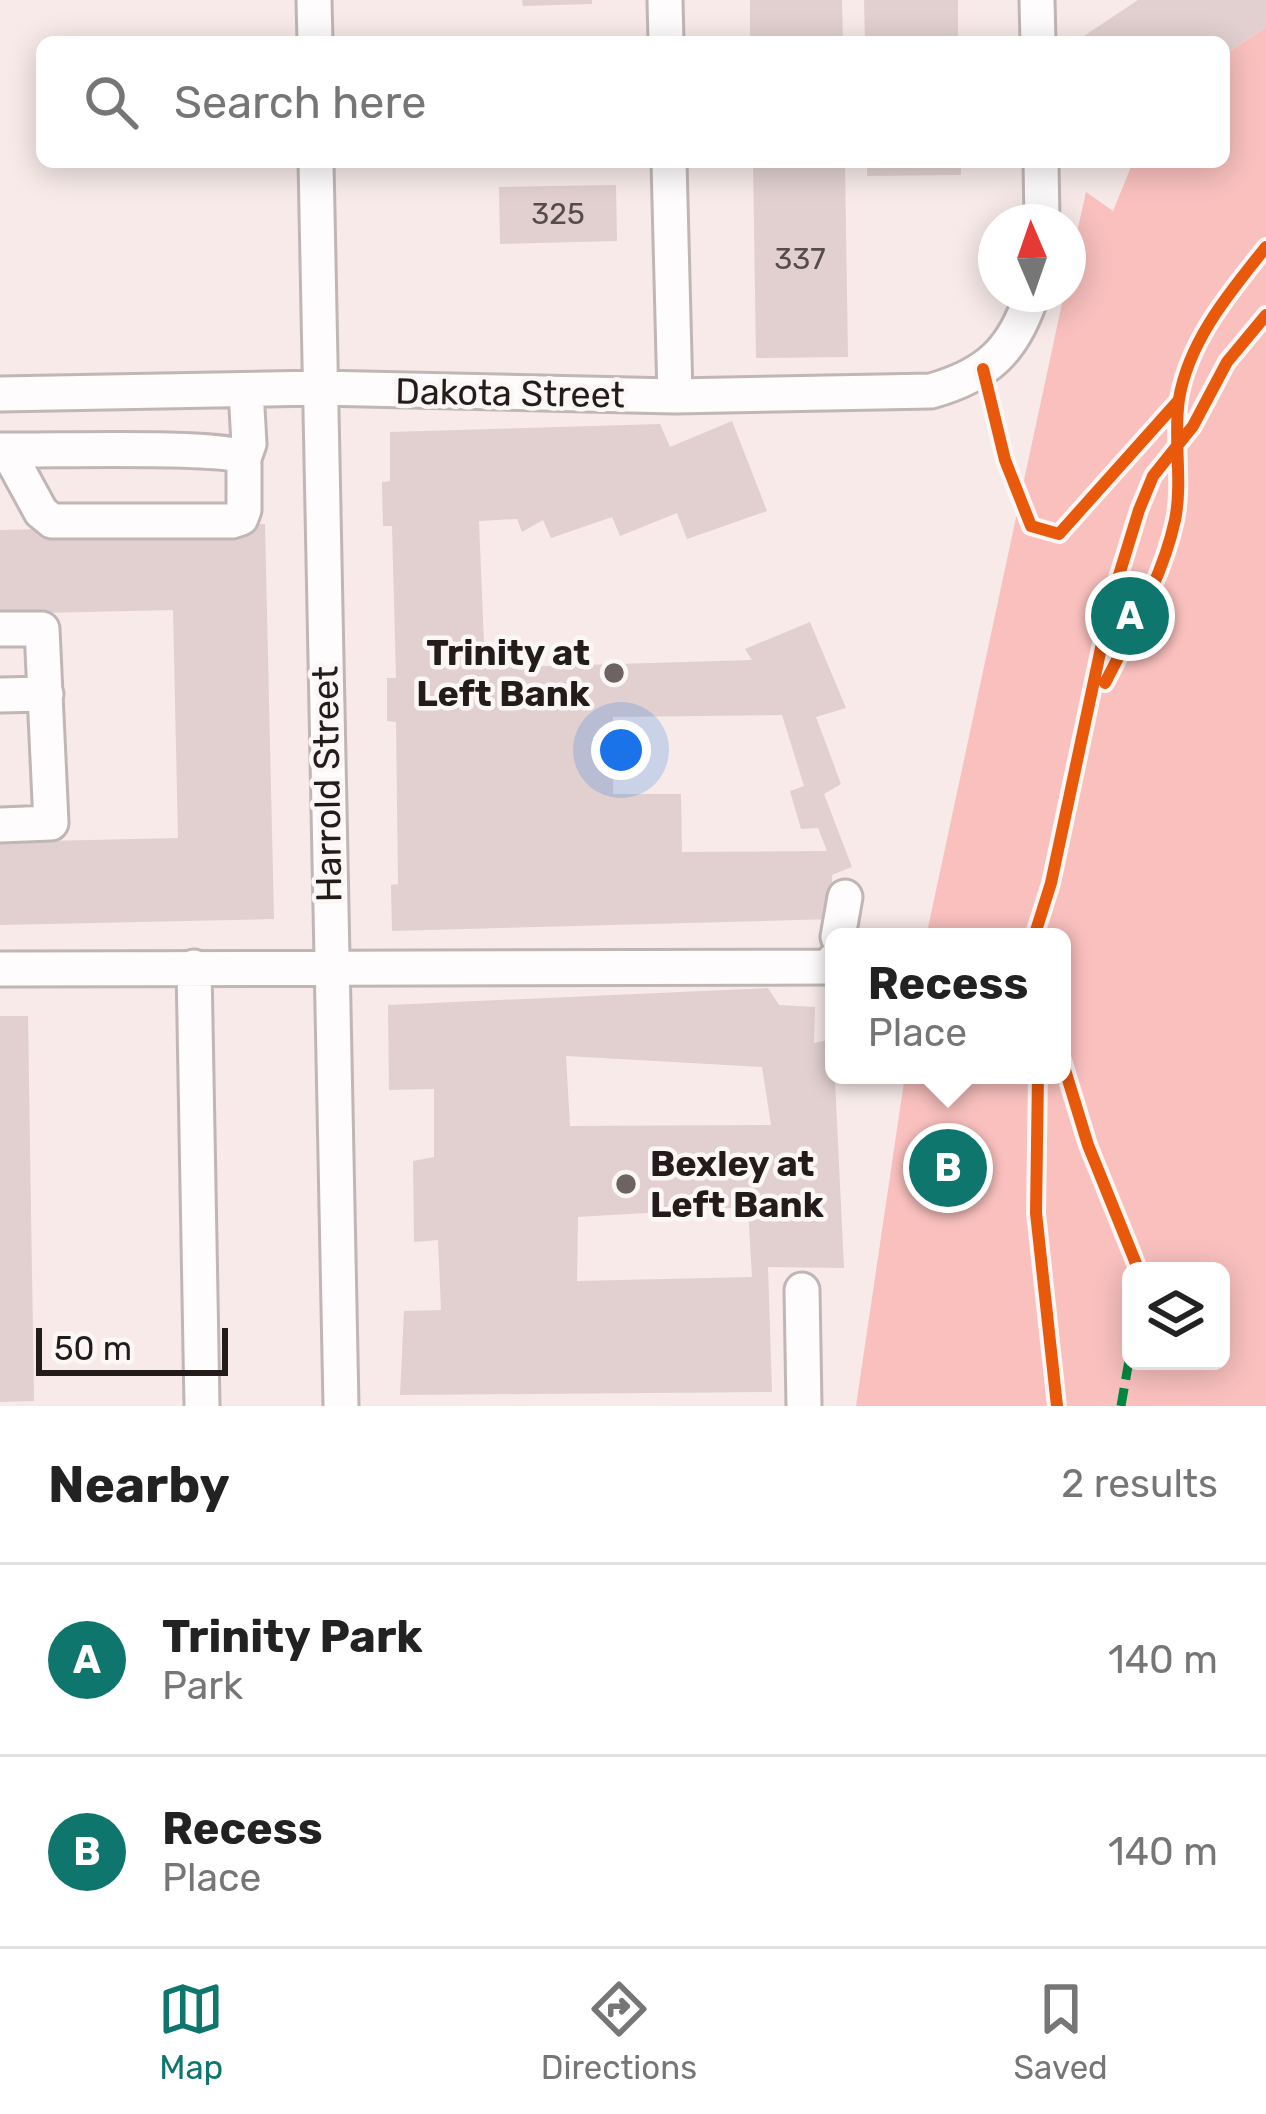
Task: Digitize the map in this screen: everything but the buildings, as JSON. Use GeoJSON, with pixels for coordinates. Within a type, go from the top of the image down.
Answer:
{"type":"FeatureCollection","features":[{"type":"Feature","properties":{"kind":"street"},"geometry":{"type":"LineString","coordinates":[[314,0],[315,36]]}},
{"type":"Feature","properties":{"kind":"street"},"geometry":{"type":"LineString","coordinates":[[665,0],[666,36]]}},
{"type":"Feature","properties":{"kind":"street"},"geometry":{"type":"LineString","coordinates":[[1037,0],[1038,36]]}},
{"type":"Feature","properties":{"kind":"street","name":"Harrold Street"},"geometry":{"type":"LineString","coordinates":[[316,168],[341,1406]]}},
{"type":"Feature","properties":{"kind":"street"},"geometry":{"type":"LineString","coordinates":[[669,168],[675,396]]}},
{"type":"Feature","properties":{"kind":"street"},"geometry":{"type":"LineString","coordinates":[[1041,168],[1042,204]]}},
{"type":"Feature","properties":{"kind":"street","name":"Dakota Street"},"geometry":{"type":"LineString","coordinates":[[0,394],[319,388],[675,396],[931,392],[958,384],[1008,349],[1024,312]]}},
{"type":"Feature","properties":{"kind":"street"},"geometry":{"type":"LineString","coordinates":[[3,450],[52,521],[232,521],[241,518],[244,510],[244,458],[249,444],[246,390]]}},
{"type":"Feature","properties":{"kind":"street"},"geometry":{"type":"LineString","coordinates":[[3,450],[235,452],[244,458]]}},
{"type":"Feature","properties":{"kind":"street"},"geometry":{"type":"LineString","coordinates":[[0,629],[43,628],[52,823],[0,825]]}},
{"type":"Feature","properties":{"kind":"street"},"geometry":{"type":"LineString","coordinates":[[0,695],[46,694]]}},
{"type":"Feature","properties":{"kind":"street"},"geometry":{"type":"LineString","coordinates":[[840,928],[845,897]]}},
{"type":"Feature","properties":{"kind":"street"},"geometry":{"type":"LineString","coordinates":[[0,969],[825,967]]}},
{"type":"Feature","properties":{"kind":"street"},"geometry":{"type":"LineString","coordinates":[[194,968],[202,1406]]}},
{"type":"Feature","properties":{"kind":"street"},"geometry":{"type":"LineString","coordinates":[[802,1290],[804,1406]]}},
{"type":"Feature","properties":{"kind":"shaded area"},"geometry":{"type":"Polygon","coordinates":[[[1266,27],[1266,1406],[856,1406],[904,1084],[1071,1084],[1071,928],[928,928],[1060,312],[1086,312],[1086,192],[1113,211],[1131,168],[1230,168],[1230,51],[1266,27]]]}},
{"type":"Feature","properties":{"kind":"marked path"},"geometry":{"type":"LineString","coordinates":[[1121,1406],[1127,1370]]}},
{"type":"Feature","properties":{"kind":"cycle path"},"geometry":{"type":"LineString","coordinates":[[1105,683],[1170,541],[1177,505],[1177,429],[1184,377],[1201,337],[1266,247]]}},
{"type":"Feature","properties":{"kind":"cycle path"},"geometry":{"type":"LineString","coordinates":[[1037,928],[1051,883],[1111,601],[1139,510],[1153,476],[1193,426],[1227,362],[1266,315]]}},
{"type":"Feature","properties":{"kind":"cycle path"},"geometry":{"type":"LineString","coordinates":[[983,369],[1005,460],[1031,526],[1059,534],[1179,400]]}},
{"type":"Feature","properties":{"kind":"cycle path"},"geometry":{"type":"LineString","coordinates":[[1038,1084],[1036,1213],[1057,1406]]}},
{"type":"Feature","properties":{"kind":"cycle path"},"geometry":{"type":"LineString","coordinates":[[1069,1084],[1088,1145],[1135,1262]]}},
{"type":"Feature","properties":{"kind":"place","name":"Trinity Park"},"geometry":{"type":"Point","coordinates":[1130,616]}},
{"type":"Feature","properties":{"kind":"place","name":"Trinity at Left Bank"},"geometry":{"type":"Point","coordinates":[614,673]}},
{"type":"Feature","properties":{"kind":"place","name":"Recess"},"geometry":{"type":"Point","coordinates":[948,1168]}},
{"type":"Feature","properties":{"kind":"place","name":"Bexley at Left Bank"},"geometry":{"type":"Point","coordinates":[626,1184]}}]}
